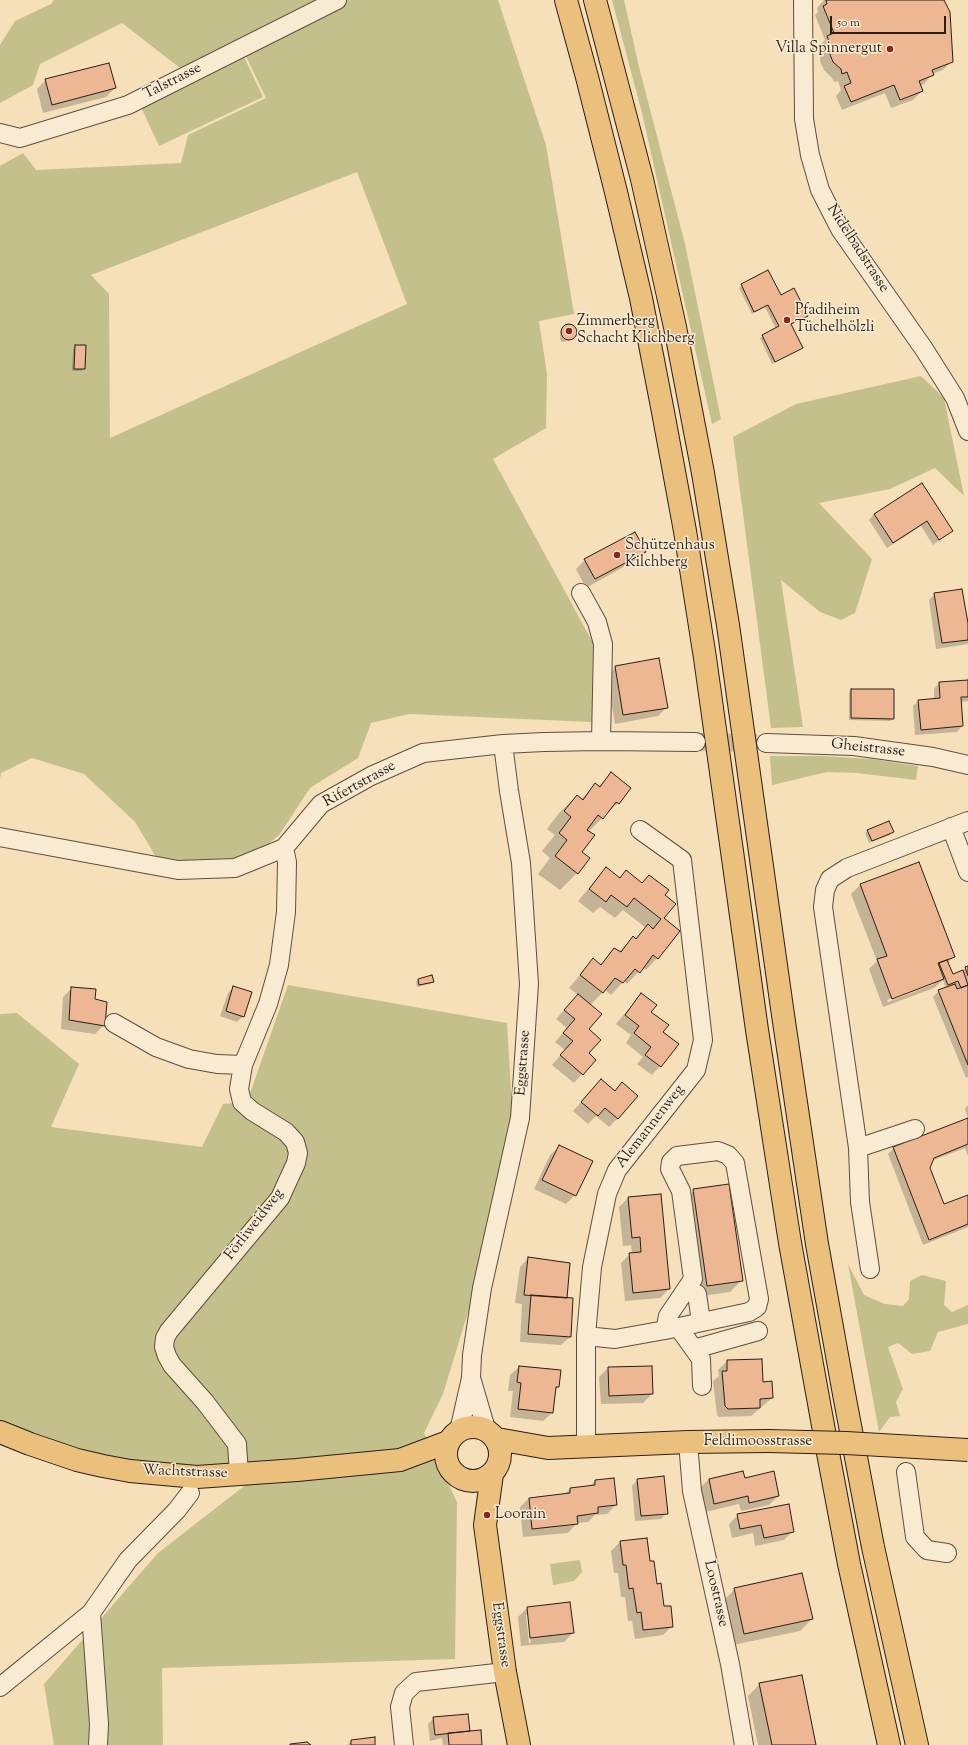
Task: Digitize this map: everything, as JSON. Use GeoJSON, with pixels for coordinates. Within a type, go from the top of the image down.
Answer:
{"type":"FeatureCollection","features":[{"type":"Feature","properties":{"kind":"main road"},"geometry":{"type":"LineString","coordinates":[[566,0],[616,192],[641,298],[663,412],[685,531],[705,658],[757,1030],[791,1251],[849,1564],[889,1745]]}},
{"type":"Feature","properties":{"kind":"main road"},"geometry":{"type":"LineString","coordinates":[[595,0],[642,178],[675,327],[695,429],[728,625],[785,1030],[817,1244],[873,1547],[917,1745]]}},
{"type":"Feature","properties":{"kind":"main road"},"geometry":{"type":"LineString","coordinates":[[470,1426],[491,1434],[501,1451],[496,1469],[480,1481],[458,1474],[446,1455],[454,1436],[470,1426]]}},
{"type":"Feature","properties":{"kind":"main road","name":"Wachtstrasse"},"geometry":{"type":"LineString","coordinates":[[0,1432],[77,1460],[123,1470],[197,1476],[240,1474],[400,1460],[458,1474]]}},
{"type":"Feature","properties":{"kind":"main road","name":"Feldimoosstrasse"},"geometry":{"type":"LineString","coordinates":[[491,1434],[548,1448],[688,1442],[768,1441],[853,1443],[968,1450]]}},
{"type":"Feature","properties":{"kind":"main road","name":"Wachtstrasse"},"geometry":{"type":"LineString","coordinates":[[400,1460],[454,1436]]}},
{"type":"Feature","properties":{"kind":"main road","name":"Feldimoosstrasse"},"geometry":{"type":"LineString","coordinates":[[496,1469],[548,1448]]}},
{"type":"Feature","properties":{"kind":"main road","name":"Eggstrasse"},"geometry":{"type":"LineString","coordinates":[[496,1469],[485,1525],[505,1672],[519,1745]]}},
{"type":"Feature","properties":{"kind":"main road","name":"Eggstrasse"},"geometry":{"type":"LineString","coordinates":[[458,1474],[485,1525]]}},
{"type":"Feature","properties":{"kind":"street","name":"Talstrasse"},"geometry":{"type":"LineString","coordinates":[[0,133],[20,138],[128,105],[337,0]]}},
{"type":"Feature","properties":{"kind":"street","name":"Nidelbadstrasse"},"geometry":{"type":"LineString","coordinates":[[803,0],[804,119],[810,155],[820,190],[840,229],[924,349],[955,398],[968,431]]}},
{"type":"Feature","properties":{"kind":"street"},"geometry":{"type":"LineString","coordinates":[[581,593],[598,622],[602,644],[601,741]]}},
{"type":"Feature","properties":{"kind":"street"},"geometry":{"type":"LineString","coordinates":[[503,744],[601,741],[696,742]]}},
{"type":"Feature","properties":{"kind":"street","name":"Gheistrasse"},"geometry":{"type":"LineString","coordinates":[[766,743],[860,746],[933,757],[968,765]]}},
{"type":"Feature","properties":{"kind":"street","name":"Rifertstrasse"},"geometry":{"type":"LineString","coordinates":[[0,837],[178,870],[234,868],[284,848],[321,804],[371,776],[423,753],[503,744]]}},
{"type":"Feature","properties":{"kind":"street","name":"Eggstrasse"},"geometry":{"type":"LineString","coordinates":[[454,1436],[471,1378],[472,1355],[482,1288],[520,1118],[529,984],[521,863],[503,744]]}},
{"type":"Feature","properties":{"kind":"street"},"geometry":{"type":"LineString","coordinates":[[870,1269],[860,1202],[858,1148],[823,907],[825,890],[830,879],[847,868],[960,824],[968,872]]}},
{"type":"Feature","properties":{"kind":"street","name":"Alemannenweg"},"geometry":{"type":"LineString","coordinates":[[586,1446],[586,1336],[592,1267],[607,1194],[616,1170],[696,1070],[703,1040],[682,860],[640,830]]}},
{"type":"Feature","properties":{"kind":"street","name":"Förliweidweg"},"geometry":{"type":"LineString","coordinates":[[240,1474],[237,1444],[205,1402],[172,1365],[164,1348],[165,1338],[169,1331],[280,1198],[296,1163],[298,1152],[295,1142],[286,1132],[252,1111],[242,1102],[239,1089],[243,1065],[268,1004],[279,965],[286,912],[287,862],[284,848]]}},
{"type":"Feature","properties":{"kind":"street"},"geometry":{"type":"LineString","coordinates":[[114,1024],[156,1047],[189,1059],[217,1064],[243,1065]]}},
{"type":"Feature","properties":{"kind":"street"},"geometry":{"type":"LineString","coordinates":[[858,1148],[915,1129]]}},
{"type":"Feature","properties":{"kind":"street"},"geometry":{"type":"LineString","coordinates":[[586,1336],[615,1339],[671,1328],[701,1322],[749,1312],[756,1306],[759,1299],[735,1163],[728,1155],[718,1151],[677,1156],[671,1162],[670,1169],[682,1191],[693,1279],[668,1316],[671,1328],[694,1349],[701,1359],[702,1386]]}},
{"type":"Feature","properties":{"kind":"street"},"geometry":{"type":"LineString","coordinates":[[697,1294],[701,1322]]}},
{"type":"Feature","properties":{"kind":"street"},"geometry":{"type":"LineString","coordinates":[[694,1349],[758,1331]]}},
{"type":"Feature","properties":{"kind":"street","name":"Eggstrasse"},"geometry":{"type":"LineString","coordinates":[[471,1378],[491,1434]]}},
{"type":"Feature","properties":{"kind":"street","name":"Loostrasse"},"geometry":{"type":"LineString","coordinates":[[688,1442],[692,1491],[730,1664],[744,1745]]}},
{"type":"Feature","properties":{"kind":"street"},"geometry":{"type":"LineString","coordinates":[[906,1472],[915,1537],[927,1550],[947,1553]]}},
{"type":"Feature","properties":{"kind":"street"},"geometry":{"type":"LineString","coordinates":[[0,1687],[91,1613],[128,1560],[177,1510],[190,1493]]}},
{"type":"Feature","properties":{"kind":"street"},"geometry":{"type":"LineString","coordinates":[[91,1613],[99,1724],[98,1745]]}},
{"type":"Feature","properties":{"kind":"street"},"geometry":{"type":"LineString","coordinates":[[404,1745],[400,1707],[404,1693],[416,1682],[505,1672]]}},
{"type":"Feature","properties":{"kind":"shaded area"},"geometry":{"type":"Polygon","coordinates":[[[54,0],[498,0],[546,145],[574,314],[539,321],[547,374],[546,428],[493,459],[593,643],[592,722],[409,714],[371,723],[358,758],[310,788],[280,834],[263,849],[235,861],[159,862],[135,822],[84,774],[32,758],[1,773],[0,779],[0,166],[23,153],[36,170],[181,163],[188,135],[266,98],[239,42],[180,68],[122,23],[40,64],[33,85],[0,103],[0,45],[15,21],[51,4],[54,0]],[[357,172],[91,275],[109,294],[110,438],[407,304],[357,172]]]}},
{"type":"Feature","properties":{"kind":"shaded area"},"geometry":{"type":"Polygon","coordinates":[[[612,0],[624,0],[639,67],[685,244],[721,419],[712,424],[642,113],[612,0]]]}},
{"type":"Feature","properties":{"kind":"shaded area"},"geometry":{"type":"Polygon","coordinates":[[[244,57],[263,97],[159,146],[140,105],[244,57]]]}},
{"type":"Feature","properties":{"kind":"shaded area"},"geometry":{"type":"Polygon","coordinates":[[[921,376],[944,398],[964,496],[935,468],[890,489],[819,503],[872,559],[855,613],[841,620],[820,612],[781,580],[803,727],[771,728],[733,437],[796,404],[921,376]]]}},
{"type":"Feature","properties":{"kind":"shaded area"},"geometry":{"type":"Polygon","coordinates":[[[770,756],[821,756],[872,759],[918,766],[916,780],[857,773],[827,772],[772,785],[770,756]]]}},
{"type":"Feature","properties":{"kind":"shaded area"},"geometry":{"type":"Polygon","coordinates":[[[288,985],[507,1023],[515,1158],[443,1394],[424,1433],[457,1502],[455,1659],[162,1668],[163,1745],[54,1745],[44,1684],[158,1553],[257,1476],[246,1458],[225,1466],[142,1464],[49,1443],[0,1420],[0,1014],[17,1013],[79,1064],[51,1127],[202,1147],[223,1104],[247,1102],[288,985]]]}},
{"type":"Feature","properties":{"kind":"shaded area"},"geometry":{"type":"Polygon","coordinates":[[[848,1264],[864,1295],[885,1304],[903,1306],[909,1299],[910,1281],[922,1275],[946,1281],[944,1305],[952,1312],[968,1305],[968,1324],[938,1332],[930,1351],[912,1354],[898,1343],[888,1347],[903,1389],[896,1402],[900,1416],[890,1417],[879,1432],[848,1264]]]}},
{"type":"Feature","properties":{"kind":"shaded area"},"geometry":{"type":"Polygon","coordinates":[[[580,1560],[582,1572],[574,1581],[553,1585],[550,1564],[580,1560]]]}},
{"type":"Feature","properties":{"kind":"building","name":"Villa Spinnergut"},"geometry":{"type":"Polygon","coordinates":[[[826,0],[944,0],[950,12],[953,62],[932,70],[934,75],[919,81],[923,91],[900,100],[894,85],[851,102],[844,86],[851,83],[847,72],[842,74],[841,69],[833,62],[829,52],[829,41],[827,36],[834,33],[823,6],[827,4],[826,0]]]}},
{"type":"Feature","properties":{"kind":"building"},"geometry":{"type":"Polygon","coordinates":[[[109,63],[116,88],[52,105],[45,79],[109,63]]]}},
{"type":"Feature","properties":{"kind":"building","name":"Pfadiheim Tüchelhölzli"},"geometry":{"type":"Polygon","coordinates":[[[768,270],[781,295],[794,288],[808,316],[791,324],[803,348],[775,362],[762,335],[779,326],[768,305],[754,312],[741,284],[768,270]]]}},
{"type":"Feature","properties":{"kind":"building","name":"Zimmerberg Schacht Klichberg"},"geometry":{"type":"Polygon","coordinates":[[[569,324],[575,326],[577,332],[575,338],[569,340],[563,338],[561,332],[563,326],[569,324]]]}},
{"type":"Feature","properties":{"kind":"building"},"geometry":{"type":"Polygon","coordinates":[[[75,345],[86,345],[85,369],[74,369],[75,345]]]}},
{"type":"Feature","properties":{"kind":"building"},"geometry":{"type":"Polygon","coordinates":[[[922,483],[953,531],[939,540],[927,521],[893,543],[874,514],[922,483]]]}},
{"type":"Feature","properties":{"kind":"building","name":"Schützenhaus Kilchberg"},"geometry":{"type":"Polygon","coordinates":[[[635,532],[646,552],[595,579],[584,559],[635,532]]]}},
{"type":"Feature","properties":{"kind":"building"},"geometry":{"type":"Polygon","coordinates":[[[962,589],[968,623],[968,640],[942,643],[934,593],[962,589]]]}},
{"type":"Feature","properties":{"kind":"building"},"geometry":{"type":"Polygon","coordinates":[[[659,658],[668,708],[623,715],[615,666],[659,658]]]}},
{"type":"Feature","properties":{"kind":"building"},"geometry":{"type":"Polygon","coordinates":[[[968,680],[968,697],[961,697],[963,726],[921,730],[918,700],[940,698],[939,682],[968,680]]]}},
{"type":"Feature","properties":{"kind":"building"},"geometry":{"type":"Polygon","coordinates":[[[851,689],[894,689],[894,719],[851,718],[851,689]]]}},
{"type":"Feature","properties":{"kind":"building"},"geometry":{"type":"Polygon","coordinates":[[[611,772],[631,788],[619,804],[616,802],[603,819],[598,815],[587,830],[595,835],[582,852],[590,858],[578,874],[555,856],[567,840],[559,833],[571,817],[564,811],[577,795],[583,800],[595,783],[600,787],[611,772]]]}},
{"type":"Feature","properties":{"kind":"building"},"geometry":{"type":"Polygon","coordinates":[[[889,821],[894,832],[872,841],[867,830],[889,821]]]}},
{"type":"Feature","properties":{"kind":"building"},"geometry":{"type":"Polygon","coordinates":[[[919,862],[955,957],[938,963],[944,979],[892,999],[877,959],[887,956],[860,884],[919,862]]]}},
{"type":"Feature","properties":{"kind":"building"},"geometry":{"type":"Polygon","coordinates":[[[606,867],[620,878],[626,870],[642,883],[649,875],[669,890],[665,895],[676,904],[664,918],[680,931],[658,959],[653,955],[640,973],[635,969],[623,983],[615,978],[603,993],[580,975],[593,958],[601,965],[614,948],[621,952],[633,936],[636,939],[648,924],[653,929],[661,919],[634,898],[627,907],[611,895],[606,902],[589,889],[606,867]]]}},
{"type":"Feature","properties":{"kind":"building"},"geometry":{"type":"Polygon","coordinates":[[[947,960],[953,974],[963,970],[968,985],[961,988],[958,981],[948,985],[939,963],[947,960]]]}},
{"type":"Feature","properties":{"kind":"building"},"geometry":{"type":"Polygon","coordinates":[[[968,966],[968,976],[965,967],[968,966]]]}},
{"type":"Feature","properties":{"kind":"building"},"geometry":{"type":"Polygon","coordinates":[[[432,975],[434,982],[419,985],[418,979],[432,975]]]}},
{"type":"Feature","properties":{"kind":"building"},"geometry":{"type":"Polygon","coordinates":[[[955,984],[957,989],[968,985],[968,1065],[938,990],[955,984]]]}},
{"type":"Feature","properties":{"kind":"building"},"geometry":{"type":"Polygon","coordinates":[[[233,986],[252,992],[244,1017],[226,1011],[233,986]]]}},
{"type":"Feature","properties":{"kind":"building"},"geometry":{"type":"Polygon","coordinates":[[[71,987],[96,989],[95,999],[107,1002],[105,1026],[69,1020],[71,987]]]}},
{"type":"Feature","properties":{"kind":"building"},"geometry":{"type":"Polygon","coordinates":[[[641,993],[657,1005],[651,1012],[669,1025],[663,1032],[679,1044],[661,1067],[645,1055],[651,1047],[634,1033],[639,1026],[625,1015],[641,993]]]}},
{"type":"Feature","properties":{"kind":"building"},"geometry":{"type":"Polygon","coordinates":[[[578,994],[602,1014],[589,1029],[601,1040],[589,1053],[596,1060],[583,1075],[560,1055],[573,1041],[563,1033],[575,1019],[564,1010],[578,994]]]}},
{"type":"Feature","properties":{"kind":"building"},"geometry":{"type":"Polygon","coordinates":[[[601,1079],[615,1091],[622,1082],[638,1096],[618,1119],[605,1108],[598,1116],[581,1102],[601,1079]]]}},
{"type":"Feature","properties":{"kind":"building"},"geometry":{"type":"Polygon","coordinates":[[[968,1118],[968,1144],[934,1158],[930,1168],[944,1204],[968,1195],[968,1224],[929,1240],[893,1147],[968,1118]]]}},
{"type":"Feature","properties":{"kind":"building"},"geometry":{"type":"Polygon","coordinates":[[[559,1145],[593,1161],[576,1196],[542,1180],[559,1145]]]}},
{"type":"Feature","properties":{"kind":"building"},"geometry":{"type":"Polygon","coordinates":[[[729,1184],[743,1281],[707,1286],[693,1189],[729,1184]]]}},
{"type":"Feature","properties":{"kind":"building"},"geometry":{"type":"Polygon","coordinates":[[[661,1194],[670,1289],[633,1293],[629,1253],[641,1252],[640,1237],[632,1238],[628,1197],[661,1194]]]}},
{"type":"Feature","properties":{"kind":"building"},"geometry":{"type":"Polygon","coordinates":[[[528,1257],[570,1263],[567,1298],[524,1295],[528,1257]]]}},
{"type":"Feature","properties":{"kind":"building"},"geometry":{"type":"Polygon","coordinates":[[[531,1295],[573,1298],[571,1337],[528,1334],[531,1295]]]}},
{"type":"Feature","properties":{"kind":"building"},"geometry":{"type":"Polygon","coordinates":[[[762,1359],[763,1382],[772,1381],[773,1398],[760,1399],[760,1408],[728,1409],[725,1406],[722,1371],[727,1371],[727,1360],[762,1359]]]}},
{"type":"Feature","properties":{"kind":"building"},"geometry":{"type":"Polygon","coordinates":[[[519,1366],[561,1370],[559,1387],[556,1387],[553,1413],[518,1409],[521,1383],[517,1382],[519,1366]]]}},
{"type":"Feature","properties":{"kind":"building"},"geometry":{"type":"Polygon","coordinates":[[[652,1366],[653,1394],[609,1396],[608,1367],[652,1366]]]}},
{"type":"Feature","properties":{"kind":"building"},"geometry":{"type":"Polygon","coordinates":[[[743,1471],[745,1478],[774,1471],[779,1496],[749,1503],[748,1496],[714,1504],[709,1479],[743,1471]]]}},
{"type":"Feature","properties":{"kind":"building"},"geometry":{"type":"Polygon","coordinates":[[[664,1476],[668,1514],[641,1516],[637,1479],[664,1476]]]}},
{"type":"Feature","properties":{"kind":"building"},"geometry":{"type":"Polygon","coordinates":[[[614,1478],[617,1505],[598,1507],[598,1513],[577,1516],[578,1524],[532,1529],[529,1498],[570,1493],[570,1488],[595,1485],[595,1480],[614,1478]]]}},
{"type":"Feature","properties":{"kind":"building"},"geometry":{"type":"Polygon","coordinates":[[[789,1504],[794,1532],[764,1538],[761,1525],[740,1529],[737,1514],[789,1504]]]}},
{"type":"Feature","properties":{"kind":"building"},"geometry":{"type":"Polygon","coordinates":[[[647,1538],[650,1561],[654,1561],[657,1584],[661,1583],[664,1606],[671,1606],[673,1627],[643,1630],[641,1612],[637,1613],[633,1588],[629,1589],[626,1565],[623,1565],[620,1541],[647,1538]]]}},
{"type":"Feature","properties":{"kind":"building"},"geometry":{"type":"Polygon","coordinates":[[[802,1573],[813,1619],[744,1634],[734,1588],[802,1573]]]}},
{"type":"Feature","properties":{"kind":"building"},"geometry":{"type":"Polygon","coordinates":[[[570,1602],[574,1633],[530,1638],[527,1607],[570,1602]]]}},
{"type":"Feature","properties":{"kind":"building"},"geometry":{"type":"Polygon","coordinates":[[[802,1675],[816,1745],[772,1745],[759,1683],[802,1675]]]}},
{"type":"Feature","properties":{"kind":"building"},"geometry":{"type":"Polygon","coordinates":[[[468,1714],[470,1731],[435,1735],[433,1717],[468,1714]]]}},
{"type":"Feature","properties":{"kind":"building"},"geometry":{"type":"Polygon","coordinates":[[[481,1730],[482,1745],[449,1745],[448,1733],[481,1730]]]}},
{"type":"Feature","properties":{"kind":"building"},"geometry":{"type":"Polygon","coordinates":[[[375,1737],[375,1745],[351,1745],[351,1740],[375,1737]]]}},
{"type":"Feature","properties":{"kind":"building"},"geometry":{"type":"Polygon","coordinates":[[[307,1742],[311,1745],[290,1745],[290,1744],[307,1742]]]}},
{"type":"Feature","properties":{"kind":"tunnel"},"geometry":{"type":"LineString","coordinates":[[696,742],[757,743]]}},
{"type":"Feature","properties":{"kind":"place","name":"Villa Spinnergut"},"geometry":{"type":"Point","coordinates":[890,49]}},
{"type":"Feature","properties":{"kind":"place","name":"Pfadiheim Tüchelhölzli"},"geometry":{"type":"Point","coordinates":[787,320]}},
{"type":"Feature","properties":{"kind":"place","name":"Zimmerberg Schacht Klichberg"},"geometry":{"type":"Point","coordinates":[569,331]}},
{"type":"Feature","properties":{"kind":"place","name":"Schützenhaus Kilchberg"},"geometry":{"type":"Point","coordinates":[617,555]}},
{"type":"Feature","properties":{"kind":"place","name":"Loorain"},"geometry":{"type":"Point","coordinates":[487,1515]}}]}
